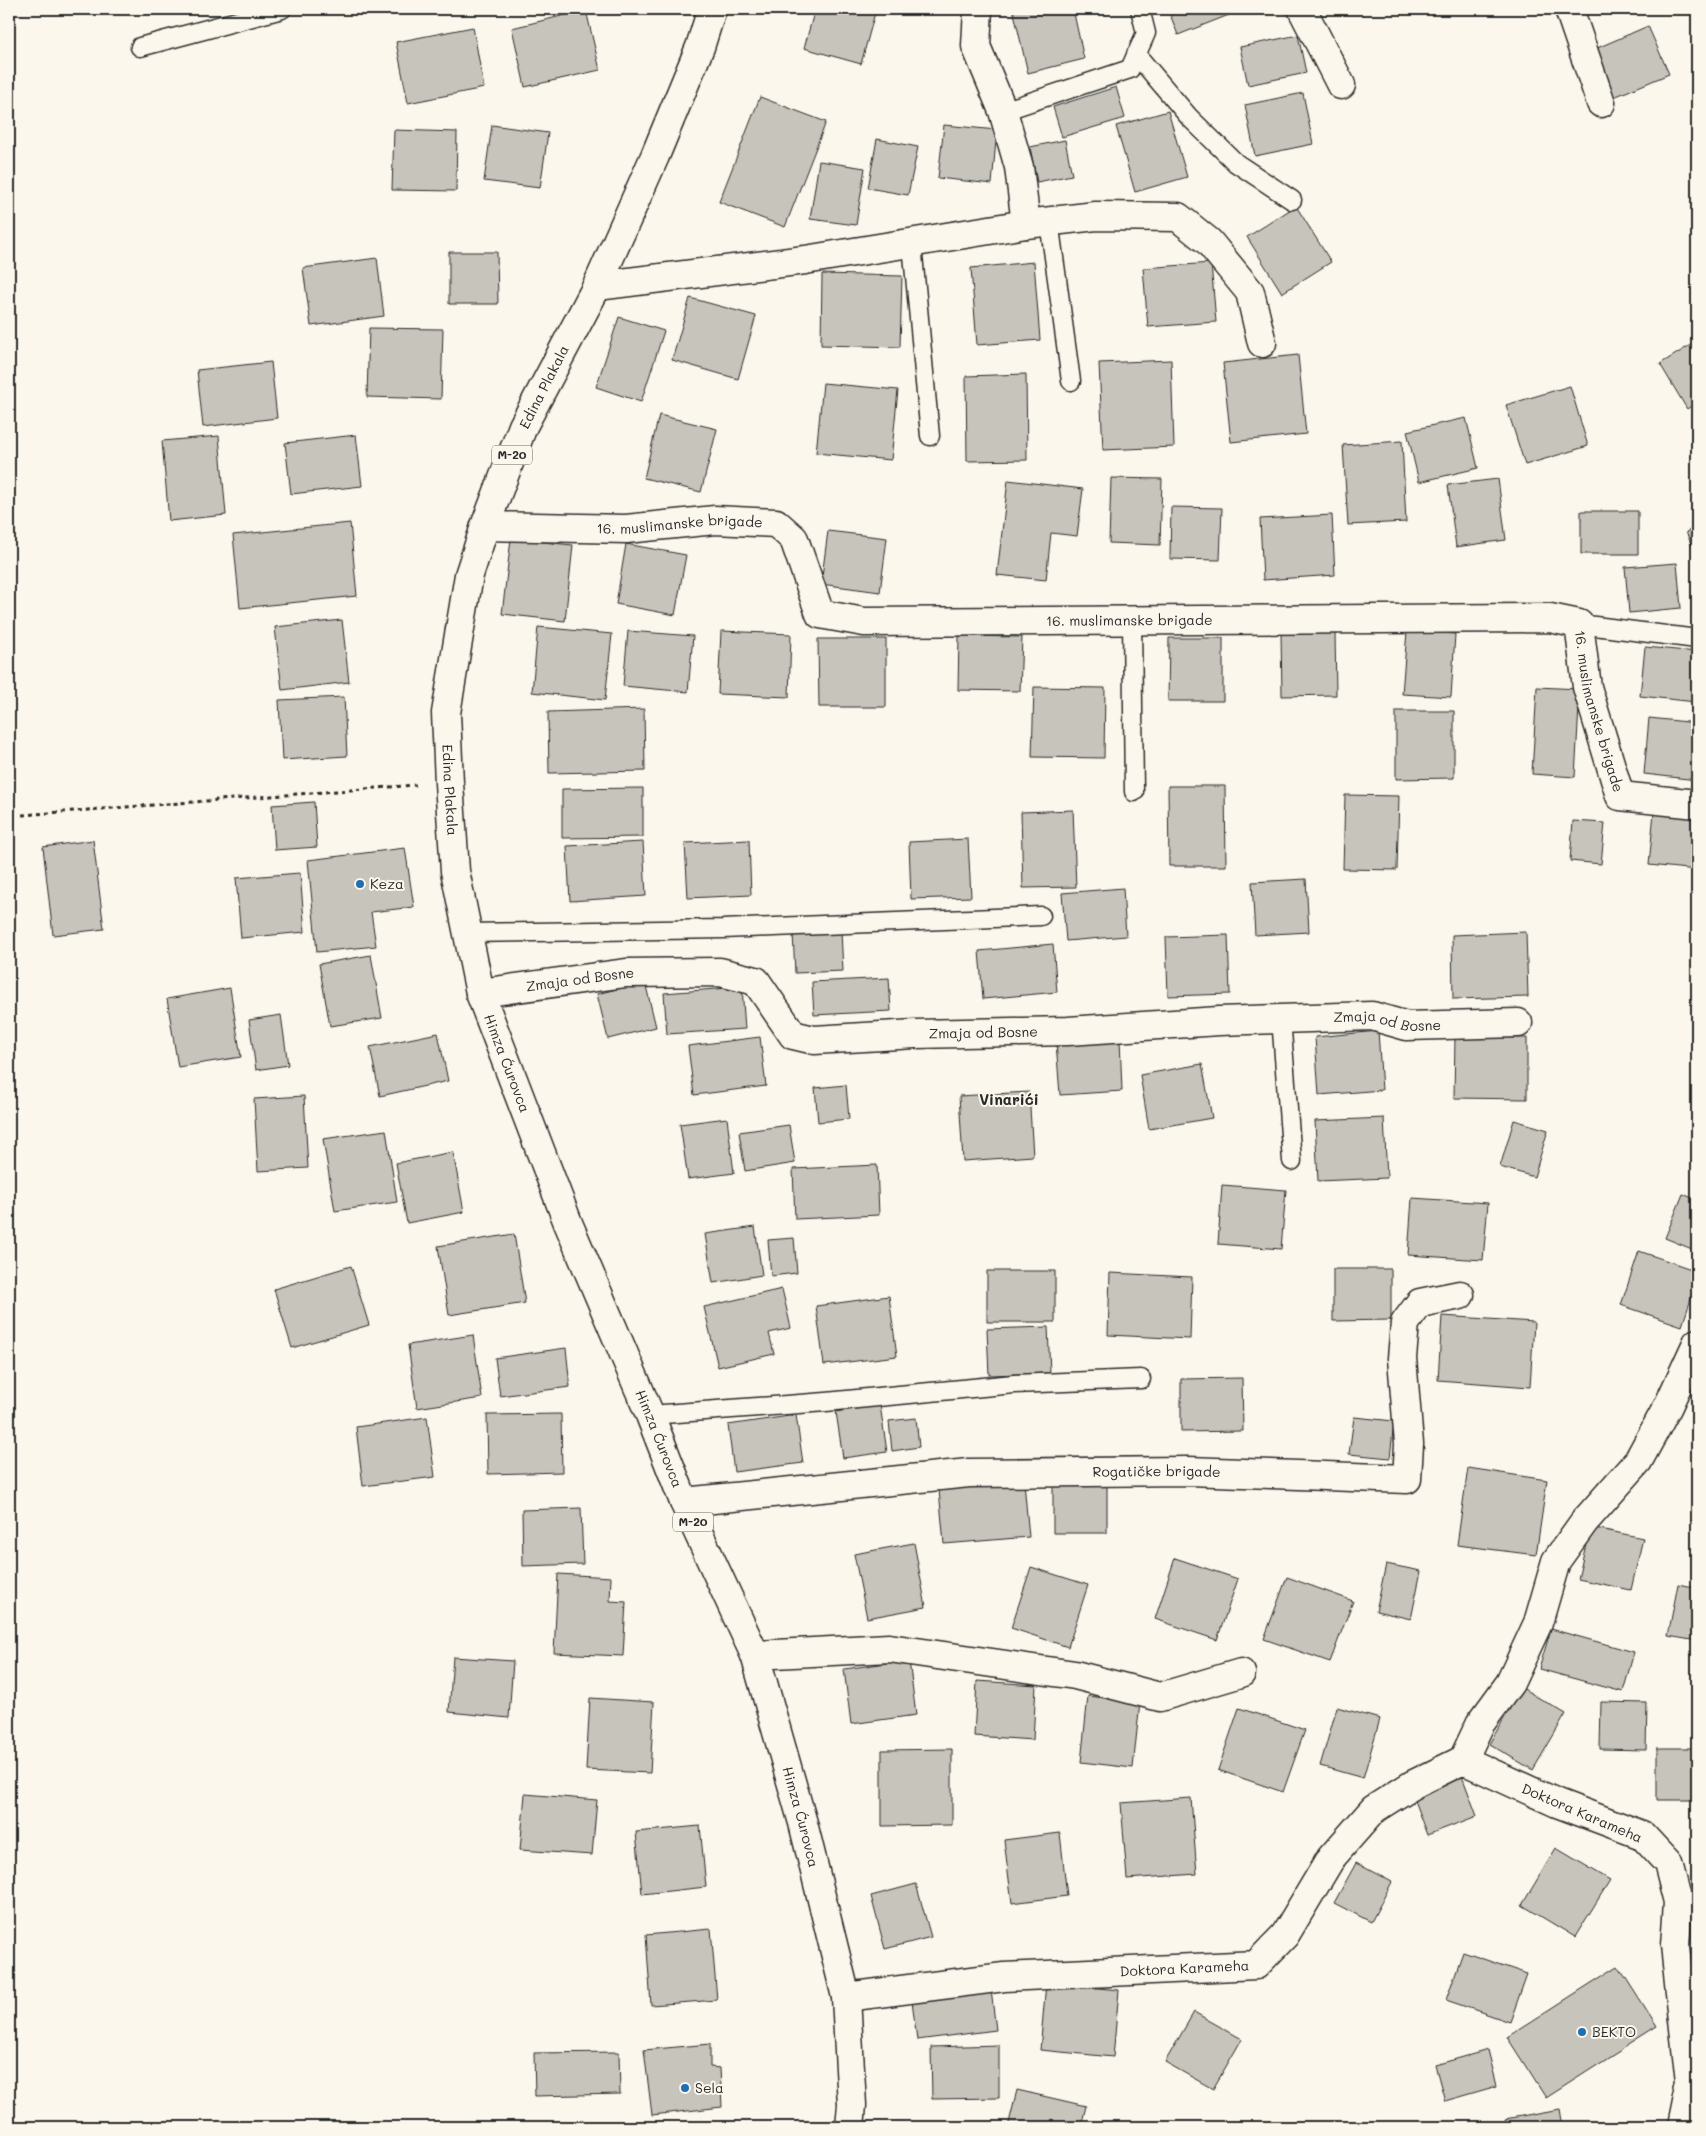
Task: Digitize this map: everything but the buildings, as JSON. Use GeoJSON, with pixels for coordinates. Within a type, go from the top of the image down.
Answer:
{"type":"FeatureCollection","features":[{"type":"Feature","properties":{"kind":"street","name":"Edina Plakala"},"geometry":{"type":"LineString","coordinates":[[467,933],[455,872],[446,713],[469,575],[485,526],[523,426],[597,286],[655,156],[700,47],[712,9]]}},
{"type":"Feature","properties":{"kind":"street"},"geometry":{"type":"LineString","coordinates":[[978,9],[976,46],[1003,111],[1037,222]]}},
{"type":"Feature","properties":{"kind":"street"},"geometry":{"type":"LineString","coordinates":[[1302,9],[1341,85]]}},
{"type":"Feature","properties":{"kind":"street"},"geometry":{"type":"LineString","coordinates":[[1569,9],[1600,103]]}},
{"type":"Feature","properties":{"kind":"street"},"geometry":{"type":"LineString","coordinates":[[597,286],[684,276],[912,244],[1037,222],[1096,216],[1178,217],[1209,242],[1250,292],[1262,343]]}},
{"type":"Feature","properties":{"kind":"street","name":"16. muslimanske brigade"},"geometry":{"type":"LineString","coordinates":[[485,526],[626,528],[715,520],[776,523],[794,540],[820,614],[864,622],[1550,618],[1580,624],[1587,687],[1620,796],[1697,804]]}},
{"type":"Feature","properties":{"kind":"street","name":"Himza Ćurovca"},"geometry":{"type":"LineString","coordinates":[[467,933],[480,993],[568,1223],[650,1415],[684,1502],[755,1655],[803,1823],[846,1998],[852,2105],[850,2127]]}},
{"type":"Feature","properties":{"kind":"street","name":"Zmaja od Bosne"},"geometry":{"type":"LineString","coordinates":[[480,993],[626,973],[720,972],[756,981],[793,1036],[814,1040],[915,1034],[1068,1031],[1281,1018],[1372,1016],[1407,1026],[1518,1022]]}},
{"type":"Feature","properties":{"kind":"street","name":"Rogatičke brigade"},"geometry":{"type":"LineString","coordinates":[[684,1502],[969,1473],[1188,1471],[1407,1479],[1409,1444],[1402,1358],[1405,1323],[1420,1303],[1460,1295]]}},
{"type":"Feature","properties":{"kind":"street"},"geometry":{"type":"LineString","coordinates":[[1463,1760],[1480,1724],[1510,1682],[1538,1623],[1556,1561],[1584,1522],[1638,1461],[1668,1406],[1697,1343]]}},
{"type":"Feature","properties":{"kind":"street"},"geometry":{"type":"LineString","coordinates":[[755,1655],[889,1648],[1075,1675],[1160,1697],[1241,1673]]}},
{"type":"Feature","properties":{"kind":"street","name":"Doktora Karameha"},"geometry":{"type":"LineString","coordinates":[[846,1998],[1004,1977],[1256,1965],[1284,1935],[1331,1858],[1374,1809],[1412,1785],[1463,1760],[1558,1803],[1642,1835],[1668,1863],[1678,1902],[1675,1946],[1690,2083],[1681,2127]]}},
{"type":"Feature","properties":{"kind":"lane"},"geometry":{"type":"LineString","coordinates":[[140,47],[282,9]]}},
{"type":"Feature","properties":{"kind":"lane"},"geometry":{"type":"LineString","coordinates":[[1003,111],[1130,69],[1146,32],[1140,9]]}},
{"type":"Feature","properties":{"kind":"lane"},"geometry":{"type":"LineString","coordinates":[[1136,54],[1189,117],[1236,163],[1292,200]]}},
{"type":"Feature","properties":{"kind":"lane"},"geometry":{"type":"LineString","coordinates":[[1037,222],[1071,381]]}},
{"type":"Feature","properties":{"kind":"lane"},"geometry":{"type":"LineString","coordinates":[[912,244],[930,436]]}},
{"type":"Feature","properties":{"kind":"lane"},"geometry":{"type":"LineString","coordinates":[[1132,621],[1134,792]]}},
{"type":"Feature","properties":{"kind":"lane"},"geometry":{"type":"LineString","coordinates":[[1580,624],[1697,639]]}},
{"type":"Feature","properties":{"kind":"lane"},"geometry":{"type":"LineString","coordinates":[[467,933],[723,929],[1041,916]]}},
{"type":"Feature","properties":{"kind":"lane"},"geometry":{"type":"LineString","coordinates":[[1281,1018],[1292,1161]]}},
{"type":"Feature","properties":{"kind":"lane"},"geometry":{"type":"LineString","coordinates":[[650,1415],[826,1402],[1014,1384],[1141,1379]]}},
{"type":"Feature","properties":{"kind":"path"},"geometry":{"type":"LineString","coordinates":[[22,815],[449,783]]}},
{"type":"Feature","properties":{"kind":"place","name":"Keza"},"geometry":{"type":"Point","coordinates":[360,884]}},
{"type":"Feature","properties":{"kind":"place","name":"BEKTO"},"geometry":{"type":"Point","coordinates":[1582,2032]}},
{"type":"Feature","properties":{"kind":"place","name":"Sela"},"geometry":{"type":"Point","coordinates":[685,2088]}},
{"type":"Feature","properties":{"kind":"district","name":"Vinarići"},"geometry":{"type":"Point","coordinates":[1009,1100]}}]}
